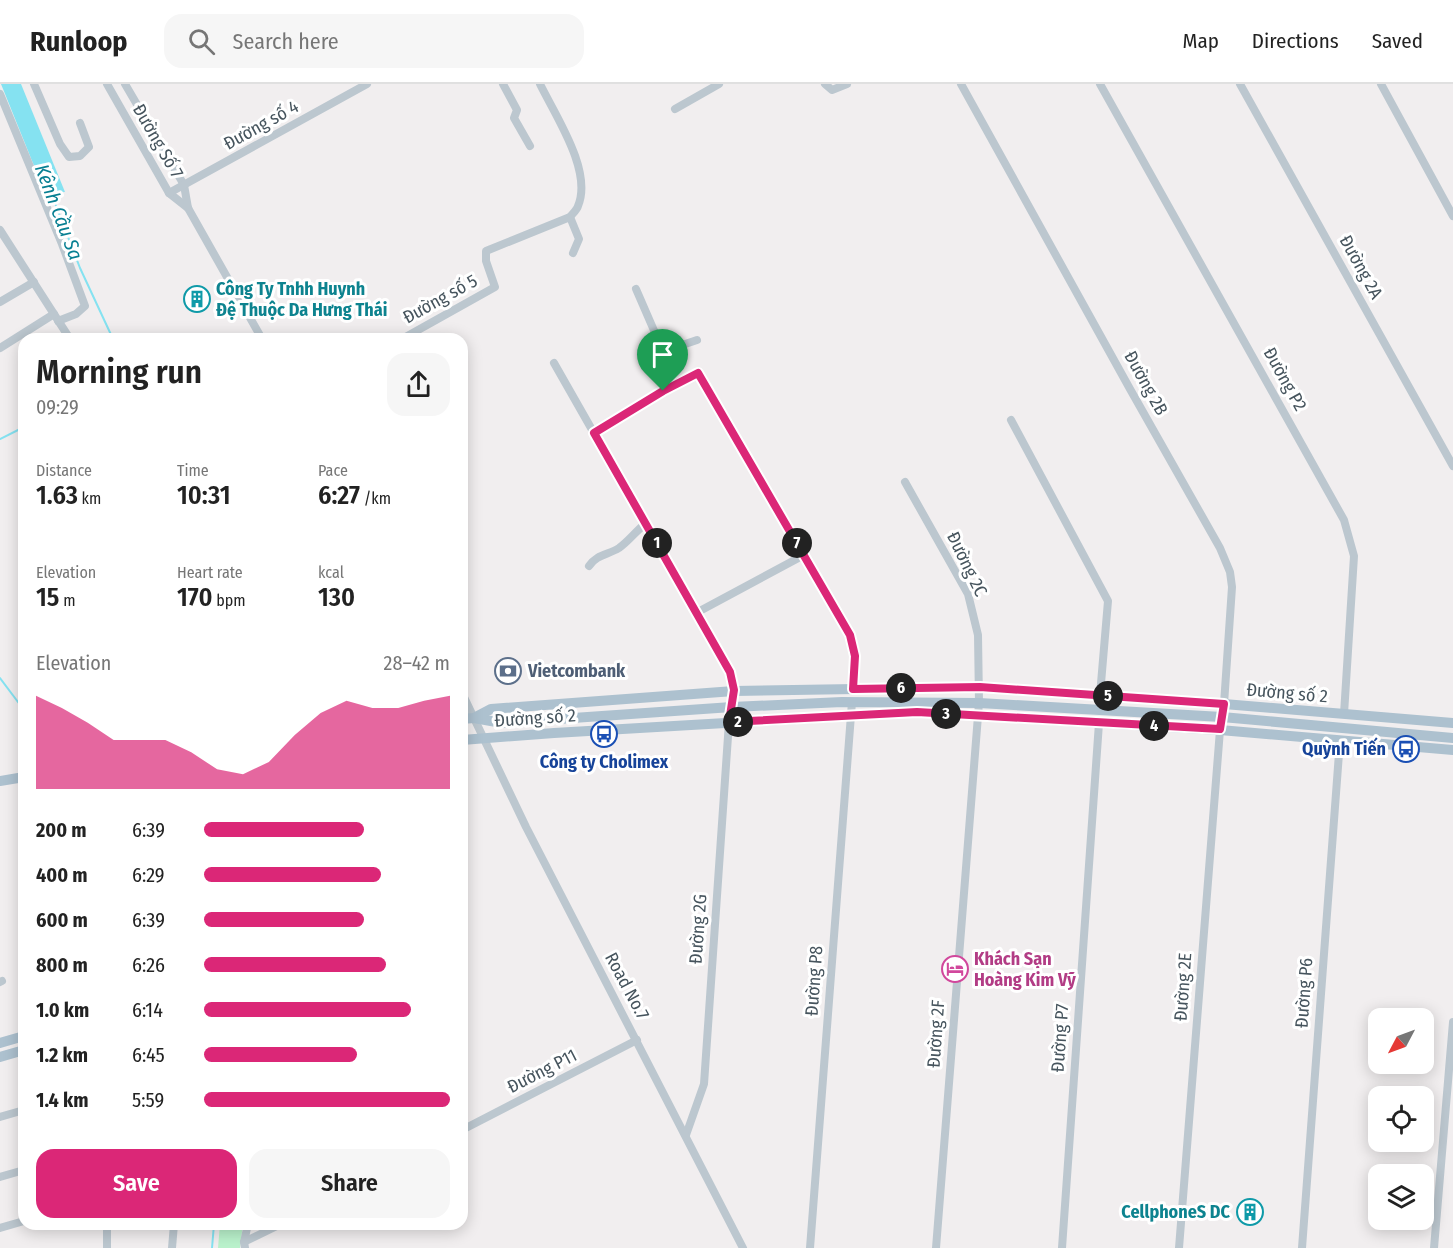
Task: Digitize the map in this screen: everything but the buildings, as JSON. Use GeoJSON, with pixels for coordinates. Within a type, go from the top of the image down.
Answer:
{"type":"FeatureCollection","features":[{"type":"Feature","properties":{"kind":"main road","name":"Đường số 2"},"geometry":{"type":"LineString","coordinates":[[468,718],[491,710],[734,690],[980,687],[1453,723]]}},
{"type":"Feature","properties":{"kind":"main road","name":"Đường số 2"},"geometry":{"type":"LineString","coordinates":[[468,718],[502,723],[732,707],[852,702],[979,703],[1222,717],[1453,738]]}},
{"type":"Feature","properties":{"kind":"main road","name":"Đường số 2"},"geometry":{"type":"LineString","coordinates":[[468,739],[917,712],[1220,729],[1453,750]]}},
{"type":"Feature","properties":{"kind":"main road","name":"Đường số 2"},"geometry":{"type":"LineString","coordinates":[[482,738],[502,723]]}},
{"type":"Feature","properties":{"kind":"main road"},"geometry":{"type":"LineString","coordinates":[[0,781],[18,778]]}},
{"type":"Feature","properties":{"kind":"main road"},"geometry":{"type":"LineString","coordinates":[[0,1043],[18,1038]]}},
{"type":"Feature","properties":{"kind":"main road"},"geometry":{"type":"LineString","coordinates":[[0,1057],[18,1052]]}},
{"type":"Feature","properties":{"kind":"street"},"geometry":{"type":"LineString","coordinates":[[34,84],[60,144],[69,158],[80,156],[89,147],[80,123]]}},
{"type":"Feature","properties":{"kind":"street","name":"Đường Số 7"},"geometry":{"type":"LineString","coordinates":[[107,84],[170,194],[188,207]]}},
{"type":"Feature","properties":{"kind":"street","name":"Đường Số 7"},"geometry":{"type":"LineString","coordinates":[[125,84],[184,185],[188,207],[259,333]]}},
{"type":"Feature","properties":{"kind":"street","name":"Đường số 4"},"geometry":{"type":"LineString","coordinates":[[170,194],[367,84]]}},
{"type":"Feature","properties":{"kind":"street"},"geometry":{"type":"LineString","coordinates":[[503,84],[518,110],[514,118],[530,146]]}},
{"type":"Feature","properties":{"kind":"street"},"geometry":{"type":"LineString","coordinates":[[540,84],[570,139],[582,186],[578,207],[570,217],[579,238],[573,253]]}},
{"type":"Feature","properties":{"kind":"street"},"geometry":{"type":"LineString","coordinates":[[675,109],[719,84]]}},
{"type":"Feature","properties":{"kind":"street"},"geometry":{"type":"LineString","coordinates":[[829,87],[847,84]]}},
{"type":"Feature","properties":{"kind":"street","name":"Đường 2B"},"geometry":{"type":"LineString","coordinates":[[961,84],[1226,560],[1232,587],[1222,717]]}},
{"type":"Feature","properties":{"kind":"street","name":"Đường P2"},"geometry":{"type":"LineString","coordinates":[[1100,84],[1344,520],[1354,556],[1344,714]]}},
{"type":"Feature","properties":{"kind":"street","name":"Đường 2A"},"geometry":{"type":"LineString","coordinates":[[1240,84],[1453,466]]}},
{"type":"Feature","properties":{"kind":"street"},"geometry":{"type":"LineString","coordinates":[[1381,84],[1453,216]]}},
{"type":"Feature","properties":{"kind":"street"},"geometry":{"type":"LineString","coordinates":[[0,94],[85,306],[76,314],[56,317],[27,333]]}},
{"type":"Feature","properties":{"kind":"street","name":"Đường số 5"},"geometry":{"type":"LineString","coordinates":[[413,333],[495,287],[486,261],[486,251],[570,217]]}},
{"type":"Feature","properties":{"kind":"street"},"geometry":{"type":"LineString","coordinates":[[0,230],[66,333]]}},
{"type":"Feature","properties":{"kind":"street"},"geometry":{"type":"LineString","coordinates":[[0,302],[34,282]]}},
{"type":"Feature","properties":{"kind":"street"},"geometry":{"type":"LineString","coordinates":[[636,289],[659,342],[659,353],[666,381],[663,391]]}},
{"type":"Feature","properties":{"kind":"street"},"geometry":{"type":"LineString","coordinates":[[0,348],[18,338]]}},
{"type":"Feature","properties":{"kind":"street"},"geometry":{"type":"LineString","coordinates":[[659,353],[697,340]]}},
{"type":"Feature","properties":{"kind":"street"},"geometry":{"type":"LineString","coordinates":[[554,363],[730,672],[734,690]]}},
{"type":"Feature","properties":{"kind":"street"},"geometry":{"type":"LineString","coordinates":[[594,433],[663,391],[698,373],[850,635],[855,656],[853,689]]}},
{"type":"Feature","properties":{"kind":"street"},"geometry":{"type":"LineString","coordinates":[[1011,420],[1108,601],[1100,695]]}},
{"type":"Feature","properties":{"kind":"street","name":"Đường 2C"},"geometry":{"type":"LineString","coordinates":[[905,482],[968,594],[978,635],[979,703]]}},
{"type":"Feature","properties":{"kind":"street"},"geometry":{"type":"LineString","coordinates":[[589,566],[597,557],[621,546],[645,524]]}},
{"type":"Feature","properties":{"kind":"street"},"geometry":{"type":"LineString","coordinates":[[696,613],[804,555]]}},
{"type":"Feature","properties":{"kind":"street","name":"Đường 2G"},"geometry":{"type":"LineString","coordinates":[[686,1135],[704,1084],[729,722],[734,690]]}},
{"type":"Feature","properties":{"kind":"street","name":"Đường P8"},"geometry":{"type":"LineString","coordinates":[[810,1248],[852,702]]}},
{"type":"Feature","properties":{"kind":"street","name":"Đường 2F"},"geometry":{"type":"LineString","coordinates":[[936,1248],[979,703]]}},
{"type":"Feature","properties":{"kind":"street","name":"Đường 2E"},"geometry":{"type":"LineString","coordinates":[[1179,1248],[1222,717]]}},
{"type":"Feature","properties":{"kind":"street"},"geometry":{"type":"LineString","coordinates":[[468,718],[482,738]]}},
{"type":"Feature","properties":{"kind":"street","name":"Đường P7"},"geometry":{"type":"LineString","coordinates":[[1062,1248],[1099,723]]}},
{"type":"Feature","properties":{"kind":"street","name":"Road No.7"},"geometry":{"type":"LineString","coordinates":[[482,738],[743,1248]]}},
{"type":"Feature","properties":{"kind":"street","name":"Đường P6"},"geometry":{"type":"LineString","coordinates":[[1302,1248],[1340,740]]}},
{"type":"Feature","properties":{"kind":"street"},"geometry":{"type":"LineString","coordinates":[[1434,1248],[1453,1023]]}},
{"type":"Feature","properties":{"kind":"street","name":"Đường P11"},"geometry":{"type":"LineString","coordinates":[[468,1128],[637,1040]]}},
{"type":"Feature","properties":{"kind":"street"},"geometry":{"type":"LineString","coordinates":[[0,1117],[18,1112]]}},
{"type":"Feature","properties":{"kind":"street"},"geometry":{"type":"LineString","coordinates":[[0,1177],[18,1172]]}},
{"type":"Feature","properties":{"kind":"street"},"geometry":{"type":"LineString","coordinates":[[0,1228],[18,1223]]}},
{"type":"Feature","properties":{"kind":"street"},"geometry":{"type":"LineString","coordinates":[[107,1230],[107,1248]]}},
{"type":"Feature","properties":{"kind":"street"},"geometry":{"type":"LineString","coordinates":[[172,1248],[174,1230]]}},
{"type":"Feature","properties":{"kind":"street"},"geometry":{"type":"LineString","coordinates":[[245,1245],[247,1230]]}},
{"type":"Feature","properties":{"kind":"street"},"geometry":{"type":"LineString","coordinates":[[245,1245],[271,1230]]}},
{"type":"Feature","properties":{"kind":"green space"},"geometry":{"type":"Polygon","coordinates":[[[220,1230],[242,1230],[240,1248],[218,1248],[220,1230]]]}},
{"type":"Feature","properties":{"kind":"water"},"geometry":{"type":"Polygon","coordinates":[[[1,84],[21,84],[65,192],[45,193],[1,84]]]}},
{"type":"Feature","properties":{"kind":"waterway","name":"Kênh Cầu Sa"},"geometry":{"type":"LineString","coordinates":[[50,190],[80,268],[110,333]]}},
{"type":"Feature","properties":{"kind":"waterway","name":"Kênh Cầu Sa"},"geometry":{"type":"LineString","coordinates":[[0,439],[18,430]]}},
{"type":"Feature","properties":{"kind":"waterway","name":"Kênh Cầu Sa"},"geometry":{"type":"LineString","coordinates":[[0,678],[18,702]]}},
{"type":"Feature","properties":{"kind":"waterway","name":"Kênh Cầu Sa"},"geometry":{"type":"LineString","coordinates":[[212,1248],[214,1230]]}},
{"type":"Feature","properties":{"kind":"place","name":"Công Ty Tnhh Huynh Đệ Thuộc Da Hưng Thái"},"geometry":{"type":"Point","coordinates":[197,299]}},
{"type":"Feature","properties":{"kind":"place","name":"Vietcombank"},"geometry":{"type":"Point","coordinates":[508,671]}},
{"type":"Feature","properties":{"kind":"place","name":"Công ty Cholimex"},"geometry":{"type":"Point","coordinates":[604,734]}},
{"type":"Feature","properties":{"kind":"place","name":"Quỳnh Tiến"},"geometry":{"type":"Point","coordinates":[1406,749]}},
{"type":"Feature","properties":{"kind":"place","name":"Khách Sạn Hoàng Kim Vỹ"},"geometry":{"type":"Point","coordinates":[955,969]}},
{"type":"Feature","properties":{"kind":"place","name":"CellphoneS DC"},"geometry":{"type":"Point","coordinates":[1250,1212]}},
{"type":"Feature","properties":{"kind":"route"},"geometry":{"type":"LineString","coordinates":[[698,373],[850,635],[855,656],[853,689],[980,687],[1224,704],[1220,729],[917,712],[729,722],[734,690],[730,672],[594,433],[663,391],[698,373]]}}]}
